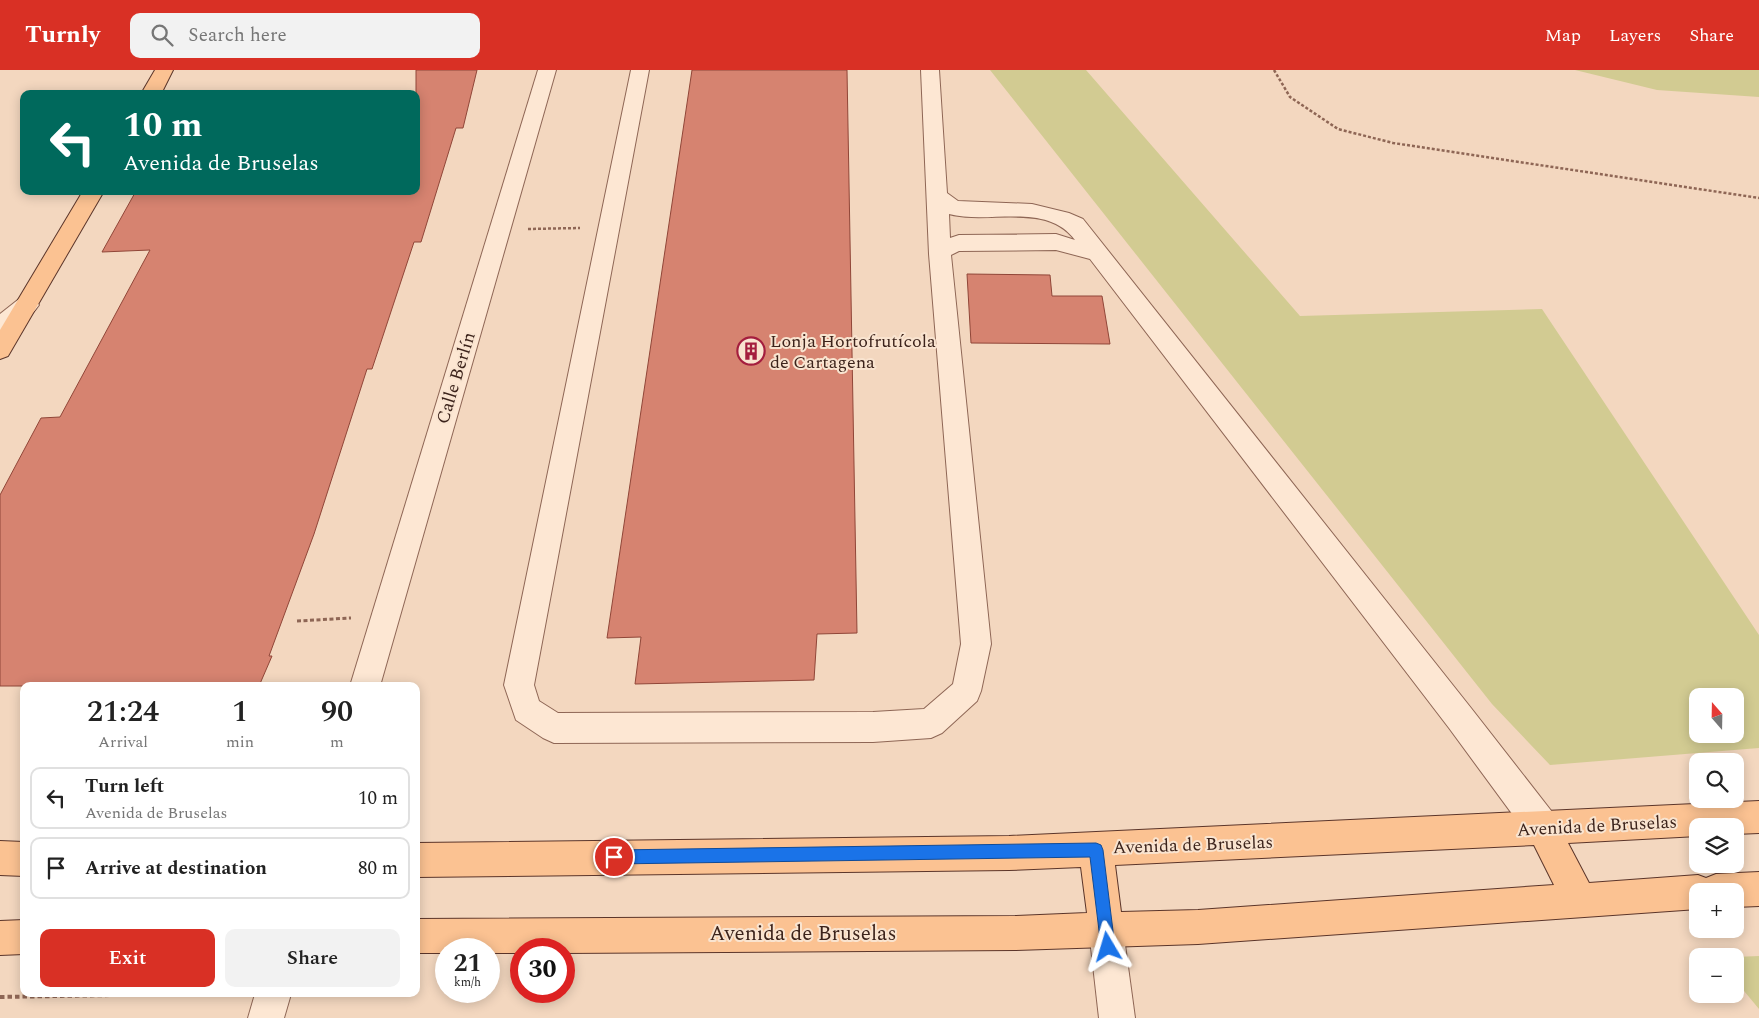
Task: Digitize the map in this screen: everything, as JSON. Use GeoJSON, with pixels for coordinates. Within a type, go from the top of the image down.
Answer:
{"type":"FeatureCollection","features":[{"type":"Feature","properties":{"kind":"main road"},"geometry":{"type":"LineString","coordinates":[[150,90],[157,70]]}},
{"type":"Feature","properties":{"kind":"main road"},"geometry":{"type":"LineString","coordinates":[[151,90],[163,70]]}},
{"type":"Feature","properties":{"kind":"main road"},"geometry":{"type":"LineString","coordinates":[[0,350],[92,195]]}},
{"type":"Feature","properties":{"kind":"main road","name":"Avenida de Bruselas"},"geometry":{"type":"LineString","coordinates":[[420,860],[1096,850],[1759,817]]}},
{"type":"Feature","properties":{"kind":"main road"},"geometry":{"type":"LineString","coordinates":[[1544,829],[1579,899]]}},
{"type":"Feature","properties":{"kind":"main road"},"geometry":{"type":"LineString","coordinates":[[1096,850],[1106,930]]}},
{"type":"Feature","properties":{"kind":"main road"},"geometry":{"type":"LineString","coordinates":[[0,858],[20,858]]}},
{"type":"Feature","properties":{"kind":"main road"},"geometry":{"type":"LineString","coordinates":[[1744,890],[1759,889]]}},
{"type":"Feature","properties":{"kind":"main road","name":"Avenida de Bruselas"},"geometry":{"type":"LineString","coordinates":[[420,936],[1005,933],[1198,927],[1689,893]]}},
{"type":"Feature","properties":{"kind":"main road"},"geometry":{"type":"LineString","coordinates":[[0,938],[20,938]]}},
{"type":"Feature","properties":{"kind":"street","name":"Calle Berlín"},"geometry":{"type":"LineString","coordinates":[[366,682],[547,70]]}},
{"type":"Feature","properties":{"kind":"street"},"geometry":{"type":"LineString","coordinates":[[640,70],[519,685],[528,710],[554,728],[873,727],[931,722],[966,691],[976,644],[940,254],[930,70]]}},
{"type":"Feature","properties":{"kind":"street"},"geometry":{"type":"LineString","coordinates":[[936,194],[944,203],[954,208],[1040,211],[1060,216],[1075,224],[1454,710],[1544,829]]}},
{"type":"Feature","properties":{"kind":"street"},"geometry":{"type":"LineString","coordinates":[[1006,242],[1011,266]]}},
{"type":"Feature","properties":{"kind":"street"},"geometry":{"type":"LineString","coordinates":[[940,254],[945,247],[959,243],[1056,242],[1091,246]]}},
{"type":"Feature","properties":{"kind":"street"},"geometry":{"type":"LineString","coordinates":[[0,326],[27,305]]}},
{"type":"Feature","properties":{"kind":"street"},"geometry":{"type":"LineString","coordinates":[[1106,930],[1117,1018]]}},
{"type":"Feature","properties":{"kind":"street"},"geometry":{"type":"LineString","coordinates":[[266,1018],[272,997]]}},
{"type":"Feature","properties":{"kind":"path"},"geometry":{"type":"LineString","coordinates":[[1274,70],[1290,96],[1338,129],[1393,143],[1759,198]]}},
{"type":"Feature","properties":{"kind":"path"},"geometry":{"type":"LineString","coordinates":[[500,229],[609,227]]}},
{"type":"Feature","properties":{"kind":"path"},"geometry":{"type":"LineString","coordinates":[[297,621],[385,616]]}},
{"type":"Feature","properties":{"kind":"path"},"geometry":{"type":"LineString","coordinates":[[0,997],[20,997]]}},
{"type":"Feature","properties":{"kind":"shaded area"},"geometry":{"type":"Polygon","coordinates":[[[990,70],[1086,70],[1300,316],[1542,309],[1759,635],[1759,748],[1550,765],[1492,704],[990,70]]]}},
{"type":"Feature","properties":{"kind":"shaded area"},"geometry":{"type":"Polygon","coordinates":[[[1575,70],[1759,70],[1759,97],[1657,90],[1575,70]]]}},
{"type":"Feature","properties":{"kind":"shaded area"},"geometry":{"type":"Polygon","coordinates":[[[1759,956],[1759,1009],[1744,991],[1744,957],[1759,956]]]}},
{"type":"Feature","properties":{"kind":"building"},"geometry":{"type":"Polygon","coordinates":[[[416,70],[477,70],[463,128],[456,128],[421,242],[414,242],[372,369],[367,369],[314,534],[269,656],[272,656],[261,682],[20,682],[20,686],[0,686],[0,495],[41,418],[60,417],[150,250],[102,252],[134,195],[420,195],[420,90],[416,90],[416,70]]]}},
{"type":"Feature","properties":{"kind":"building","name":"Lonja Hortofrutícola de Cartagena"},"geometry":{"type":"Polygon","coordinates":[[[692,70],[847,70],[857,633],[817,634],[814,680],[635,684],[641,637],[607,638],[692,70]]]}},
{"type":"Feature","properties":{"kind":"building"},"geometry":{"type":"Polygon","coordinates":[[[967,274],[1050,275],[1052,296],[1102,296],[1110,344],[971,343],[967,274]]]}},
{"type":"Feature","properties":{"kind":"place","name":"Lonja Hortofrutícola de Cartagena"},"geometry":{"type":"Point","coordinates":[751,351]}},
{"type":"Feature","properties":{"kind":"route"},"geometry":{"type":"LineString","coordinates":[[614,857],[1096,850],[1108,947]]}}]}
